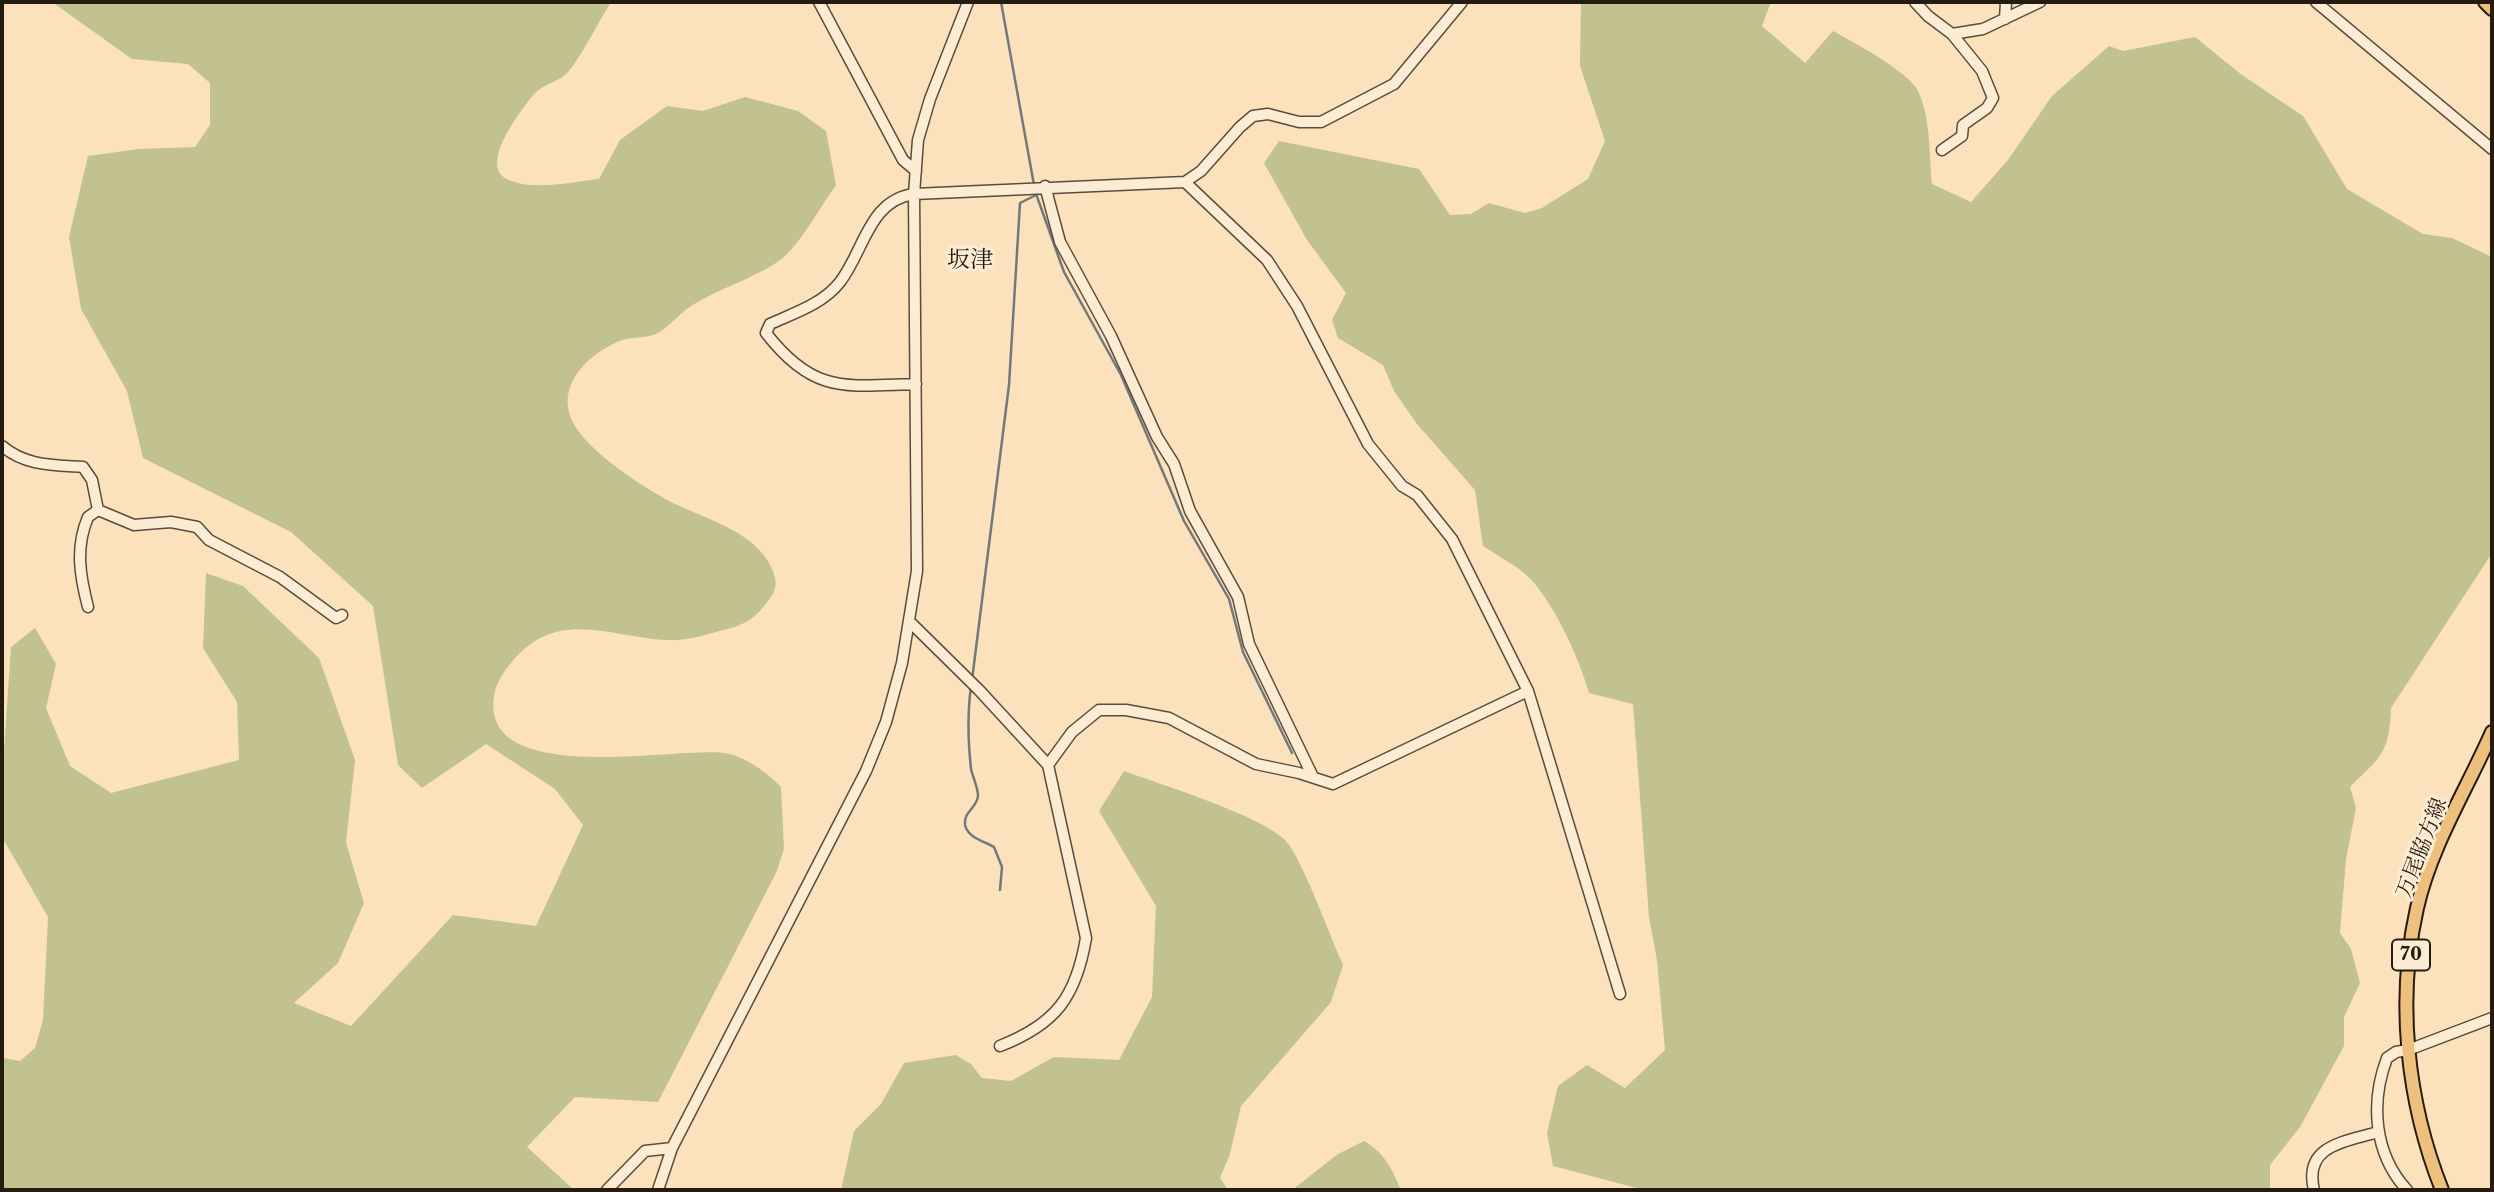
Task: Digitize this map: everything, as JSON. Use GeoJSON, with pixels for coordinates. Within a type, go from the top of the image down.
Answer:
{"type":"FeatureCollection","features":[{"type":"Feature","properties":{"kind":"main road"},"geometry":{"type":"LineString","coordinates":[[2485,2],[2492,9]]}},
{"type":"Feature","properties":{"kind":"main road","name":"万尾脇方線"},"geometry":{"type":"LineString","coordinates":[[2442,1190],[2427,1152],[2413,1094],[2408,1050],[2410,967],[2417,908],[2435,856],[2492,732]]}},
{"type":"Feature","properties":{"kind":"street"},"geometry":{"type":"LineString","coordinates":[[819,2],[903,160],[916,171]]}},
{"type":"Feature","properties":{"kind":"street"},"geometry":{"type":"LineString","coordinates":[[658,1190],[672,1148],[866,771],[886,722],[902,663],[917,572],[914,194],[918,140],[930,99],[968,2]]}},
{"type":"Feature","properties":{"kind":"street"},"geometry":{"type":"LineString","coordinates":[[916,384],[838,386],[815,378],[778,348],[766,333],[770,324],[820,300],[840,282],[881,208],[903,195],[914,194],[1043,186],[1185,182],[1202,171],[1253,116],[1268,114],[1299,122],[1321,122],[1394,84],[1462,2]]}},
{"type":"Feature","properties":{"kind":"street"},"geometry":{"type":"LineString","coordinates":[[1915,2],[1952,34],[1982,71],[1993,98],[1987,108],[1963,125],[1962,136],[1942,150]]}},
{"type":"Feature","properties":{"kind":"street"},"geometry":{"type":"LineString","coordinates":[[2005,19],[2006,2]]}},
{"type":"Feature","properties":{"kind":"street"},"geometry":{"type":"LineString","coordinates":[[1952,34],[1983,29],[2040,2]]}},
{"type":"Feature","properties":{"kind":"street"},"geometry":{"type":"LineString","coordinates":[[2316,2],[2492,149]]}},
{"type":"Feature","properties":{"kind":"street"},"geometry":{"type":"LineString","coordinates":[[1185,182],[1267,260],[1297,306],[1368,444],[1402,486],[1417,495],[1452,539],[1528,691],[1620,994]]}},
{"type":"Feature","properties":{"kind":"street"},"geometry":{"type":"LineString","coordinates":[[1043,186],[1059,242],[1111,336],[1157,437],[1174,464],[1190,511],[1238,597],[1249,644],[1313,777]]}},
{"type":"Feature","properties":{"kind":"street"},"geometry":{"type":"LineString","coordinates":[[2,446],[12,455],[42,465],[83,467],[92,480],[98,510]]}},
{"type":"Feature","properties":{"kind":"street"},"geometry":{"type":"LineString","coordinates":[[88,607],[80,579],[80,551],[88,517],[98,510]]}},
{"type":"Feature","properties":{"kind":"street"},"geometry":{"type":"LineString","coordinates":[[98,510],[134,525],[171,522],[197,527],[209,540],[280,577],[336,618],[342,615]]}},
{"type":"Feature","properties":{"kind":"street"},"geometry":{"type":"LineString","coordinates":[[909,621],[969,679],[1048,765],[1086,938],[1081,966],[1055,1012],[1041,1027],[1000,1046]]}},
{"type":"Feature","properties":{"kind":"street"},"geometry":{"type":"LineString","coordinates":[[1048,765],[1072,732],[1099,710],[1126,710],[1169,718],[1256,764],[1333,784],[1528,691]]}},
{"type":"Feature","properties":{"kind":"street"},"geometry":{"type":"LineString","coordinates":[[2407,1190],[2397,1180],[2378,1132],[2376,1103],[2387,1058],[2396,1052],[2408,1050],[2492,1018]]}},
{"type":"Feature","properties":{"kind":"street"},"geometry":{"type":"LineString","coordinates":[[2314,1190],[2310,1171],[2320,1154],[2331,1147],[2378,1132]]}},
{"type":"Feature","properties":{"kind":"street"},"geometry":{"type":"LineString","coordinates":[[607,1190],[645,1152],[672,1148]]}},
{"type":"Feature","properties":{"kind":"green space"},"geometry":{"type":"Polygon","coordinates":[[[52,2],[611,2],[569,71],[534,94],[512,124],[499,151],[497,163],[500,173],[509,180],[530,185],[599,179],[620,140],[667,106],[703,111],[745,97],[798,111],[826,131],[836,185],[786,255],[766,269],[698,302],[656,334],[622,340],[604,349],[582,367],[569,389],[570,415],[577,429],[595,449],[647,488],[732,530],[759,549],[769,562],[775,577],[775,590],[759,612],[744,623],[687,639],[667,640],[588,630],[552,633],[534,642],[517,656],[502,675],[495,690],[498,725],[517,743],[548,753],[586,757],[725,753],[756,766],[781,787],[784,849],[776,873],[658,1102],[575,1097],[527,1147],[574,1190],[2,1190],[2,1049],[3,1058],[20,1061],[35,1048],[43,1020],[48,917],[2,837],[2,782],[11,647],[35,628],[56,664],[46,708],[70,766],[111,793],[239,760],[237,702],[203,648],[206,573],[243,586],[319,658],[355,760],[346,843],[364,903],[338,963],[294,1003],[351,1026],[453,915],[536,926],[583,825],[555,789],[486,744],[422,788],[398,765],[373,606],[291,532],[143,458],[127,391],[81,309],[69,237],[88,156],[139,149],[195,147],[210,125],[210,83],[188,64],[132,59],[52,2]]]}},
{"type":"Feature","properties":{"kind":"green space"},"geometry":{"type":"Polygon","coordinates":[[[1581,2],[1771,2],[1762,26],[1805,63],[1833,31],[1880,58],[1913,83],[1925,113],[1932,184],[1971,202],[2008,160],[2052,96],[2109,46],[2123,51],[2195,37],[2242,75],[2303,116],[2347,189],[2423,234],[2452,238],[2492,257],[2492,553],[2391,708],[2388,736],[2381,754],[2350,787],[2356,808],[2346,859],[2340,933],[2351,949],[2360,983],[2344,1017],[2344,1046],[2300,1127],[2270,1165],[2270,1190],[1644,1190],[1553,1166],[1547,1133],[1558,1086],[1587,1065],[1625,1088],[1665,1050],[1657,960],[1649,917],[1633,704],[1589,693],[1572,646],[1544,596],[1524,573],[1483,546],[1475,490],[1417,424],[1394,391],[1383,365],[1338,338],[1332,320],[1346,293],[1307,240],[1264,163],[1279,141],[1419,169],[1450,215],[1471,214],[1489,203],[1525,213],[1542,208],[1588,179],[1605,141],[1580,66],[1581,2]]]}},
{"type":"Feature","properties":{"kind":"green space"},"geometry":{"type":"Polygon","coordinates":[[[1124,771],[1240,814],[1280,836],[1290,846],[1304,873],[1343,965],[1331,1002],[1241,1106],[1230,1154],[1220,1178],[1228,1190],[841,1190],[854,1131],[881,1104],[904,1063],[956,1055],[971,1064],[982,1078],[1011,1081],[1054,1057],[1119,1060],[1152,997],[1156,906],[1099,811],[1124,771]]]}},
{"type":"Feature","properties":{"kind":"green space"},"geometry":{"type":"Polygon","coordinates":[[[1364,1141],[1383,1156],[1401,1190],[1292,1190],[1338,1154],[1364,1141]]]}},
{"type":"Feature","properties":{"kind":"waterway"},"geometry":{"type":"LineString","coordinates":[[1001,2],[1034,185]]}},
{"type":"Feature","properties":{"kind":"waterway"},"geometry":{"type":"LineString","coordinates":[[1035,191],[1064,272],[1121,375],[1184,521],[1229,599],[1243,652],[1292,753]]}},
{"type":"Feature","properties":{"kind":"waterway"},"geometry":{"type":"LineString","coordinates":[[972,680],[1009,385],[1020,203],[1036,195]]}},
{"type":"Feature","properties":{"kind":"waterway"},"geometry":{"type":"LineString","coordinates":[[971,687],[969,748],[978,796],[966,817],[965,825],[973,836],[994,847],[1002,867],[1000,890]]}},
{"type":"Feature","properties":{"kind":"district","name":"坂津"},"geometry":{"type":"Point","coordinates":[970,260]}}]}
